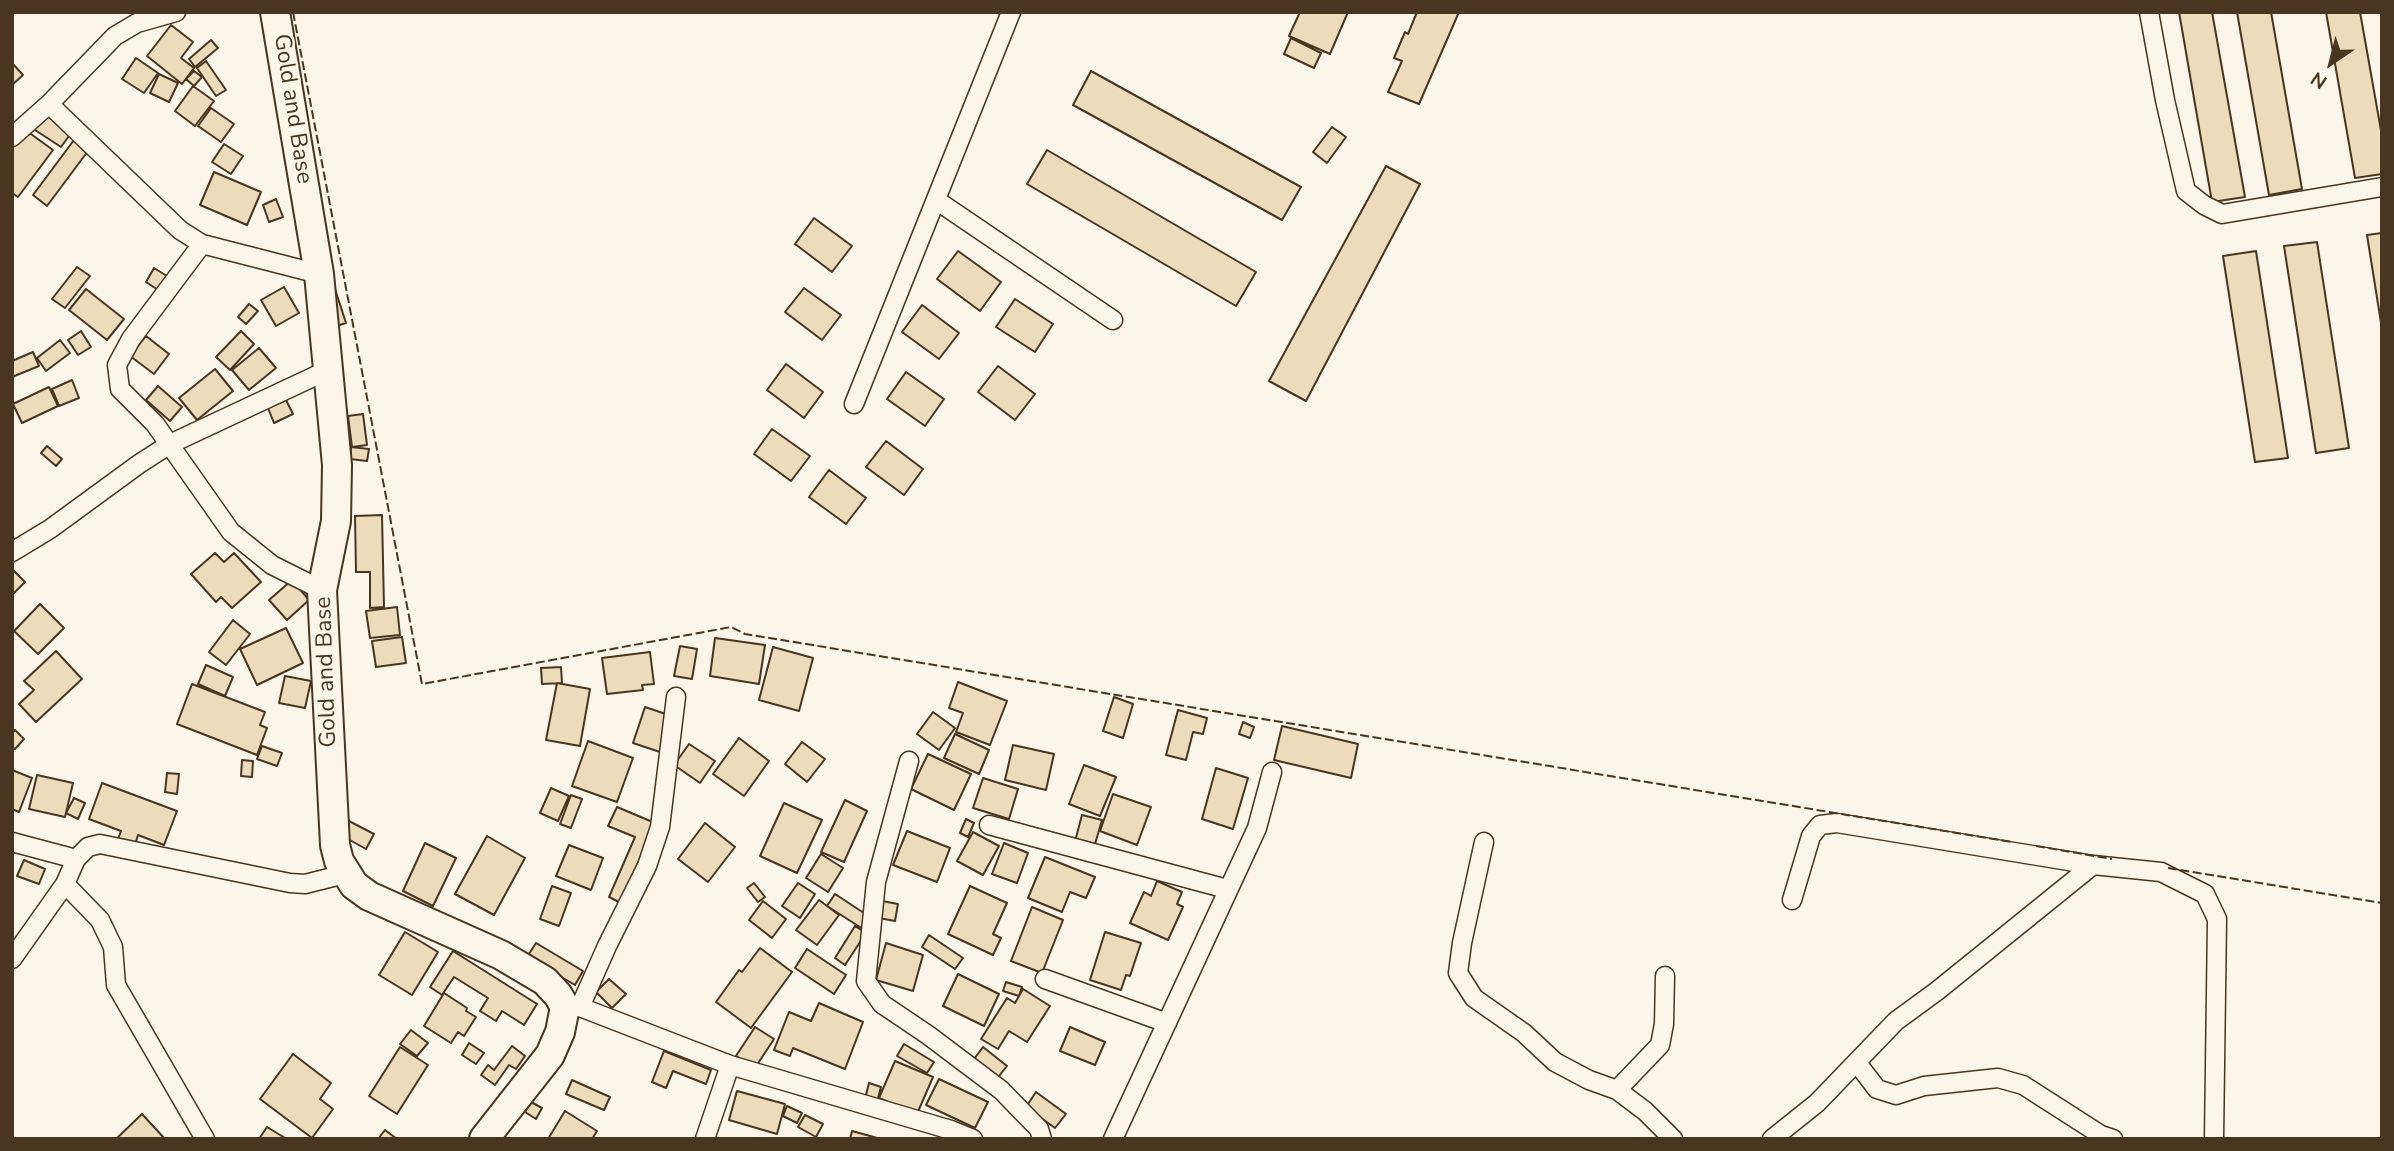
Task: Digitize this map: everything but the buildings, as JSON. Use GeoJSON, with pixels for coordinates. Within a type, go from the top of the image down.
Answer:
{"type":"FeatureCollection","features":[{"type":"Feature","properties":{"kind":"main road","name":"Gold and Base"},"geometry":{"type":"LineString","coordinates":[[275,12],[318,274],[337,465],[336,521],[322,590],[335,845],[345,874]]}},
{"type":"Feature","properties":{"kind":"main road"},"geometry":{"type":"LineString","coordinates":[[345,874],[354,886],[369,895],[500,955],[545,981],[573,1007],[551,1055],[484,1139]]}},
{"type":"Feature","properties":{"kind":"street"},"geometry":{"type":"LineString","coordinates":[[12,136],[115,36],[137,23],[177,12]]}},
{"type":"Feature","properties":{"kind":"street"},"geometry":{"type":"LineString","coordinates":[[854,404],[1011,12]]}},
{"type":"Feature","properties":{"kind":"street"},"geometry":{"type":"LineString","coordinates":[[2149,12],[2165,100],[2186,191],[2204,205],[2222,214],[2382,187]]}},
{"type":"Feature","properties":{"kind":"street"},"geometry":{"type":"LineString","coordinates":[[49,103],[180,230],[202,244],[318,274]]}},
{"type":"Feature","properties":{"kind":"street"},"geometry":{"type":"LineString","coordinates":[[936,200],[1113,320]]}},
{"type":"Feature","properties":{"kind":"street"},"geometry":{"type":"LineString","coordinates":[[202,244],[131,339],[117,365],[120,389],[155,424],[231,532],[272,565],[322,590]]}},
{"type":"Feature","properties":{"kind":"street"},"geometry":{"type":"LineString","coordinates":[[12,552],[50,529],[170,444],[328,370]]}},
{"type":"Feature","properties":{"kind":"street"},"geometry":{"type":"LineString","coordinates":[[676,697],[660,827],[646,866],[607,946],[573,1007],[730,1065],[951,1130],[973,1139]]}},
{"type":"Feature","properties":{"kind":"street"},"geometry":{"type":"LineString","coordinates":[[909,761],[876,882],[866,981],[882,1004],[1001,1090],[1039,1129],[1042,1139]]}},
{"type":"Feature","properties":{"kind":"street"},"geometry":{"type":"LineString","coordinates":[[1113,1139],[1257,828],[1272,772]]}},
{"type":"Feature","properties":{"kind":"street"},"geometry":{"type":"LineString","coordinates":[[1792,900],[1811,836],[1820,825],[1837,823],[2093,865],[2161,872],[2205,894],[2217,919],[2214,1139]]}},
{"type":"Feature","properties":{"kind":"street"},"geometry":{"type":"LineString","coordinates":[[989,825],[1227,889]]}},
{"type":"Feature","properties":{"kind":"street"},"geometry":{"type":"LineString","coordinates":[[12,842],[76,859]]}},
{"type":"Feature","properties":{"kind":"street"},"geometry":{"type":"LineString","coordinates":[[1484,842],[1458,973],[1474,998],[1524,1033],[1555,1062],[1589,1080],[1617,1090],[1646,1111],[1673,1139]]}},
{"type":"Feature","properties":{"kind":"street"},"geometry":{"type":"LineString","coordinates":[[12,959],[65,884],[76,859],[88,847],[100,844],[290,883],[305,884],[345,874]]}},
{"type":"Feature","properties":{"kind":"street"},"geometry":{"type":"LineString","coordinates":[[1772,1139],[1817,1103],[1896,1021],[2093,865]]}},
{"type":"Feature","properties":{"kind":"street"},"geometry":{"type":"LineString","coordinates":[[65,884],[100,920],[113,947],[116,985],[205,1139]]}},
{"type":"Feature","properties":{"kind":"street"},"geometry":{"type":"LineString","coordinates":[[1617,1090],[1660,1045],[1664,1024],[1665,976]]}},
{"type":"Feature","properties":{"kind":"street"},"geometry":{"type":"LineString","coordinates":[[1045,979],[1167,1023]]}},
{"type":"Feature","properties":{"kind":"street"},"geometry":{"type":"LineString","coordinates":[[1857,1063],[1877,1089],[1896,1095],[1924,1086],[1998,1078],[2023,1085],[2105,1138]]}},
{"type":"Feature","properties":{"kind":"street"},"geometry":{"type":"LineString","coordinates":[[705,1139],[730,1065]]}},
{"type":"Feature","properties":{"kind":"fence"},"geometry":{"type":"LineString","coordinates":[[293,12],[422,684],[731,627],[745,634],[2012,842]]}},
{"type":"Feature","properties":{"kind":"fence"},"geometry":{"type":"LineString","coordinates":[[2036,846],[2112,859]]}},
{"type":"Feature","properties":{"kind":"fence"},"geometry":{"type":"LineString","coordinates":[[2168,868],[2382,903]]}}]}
